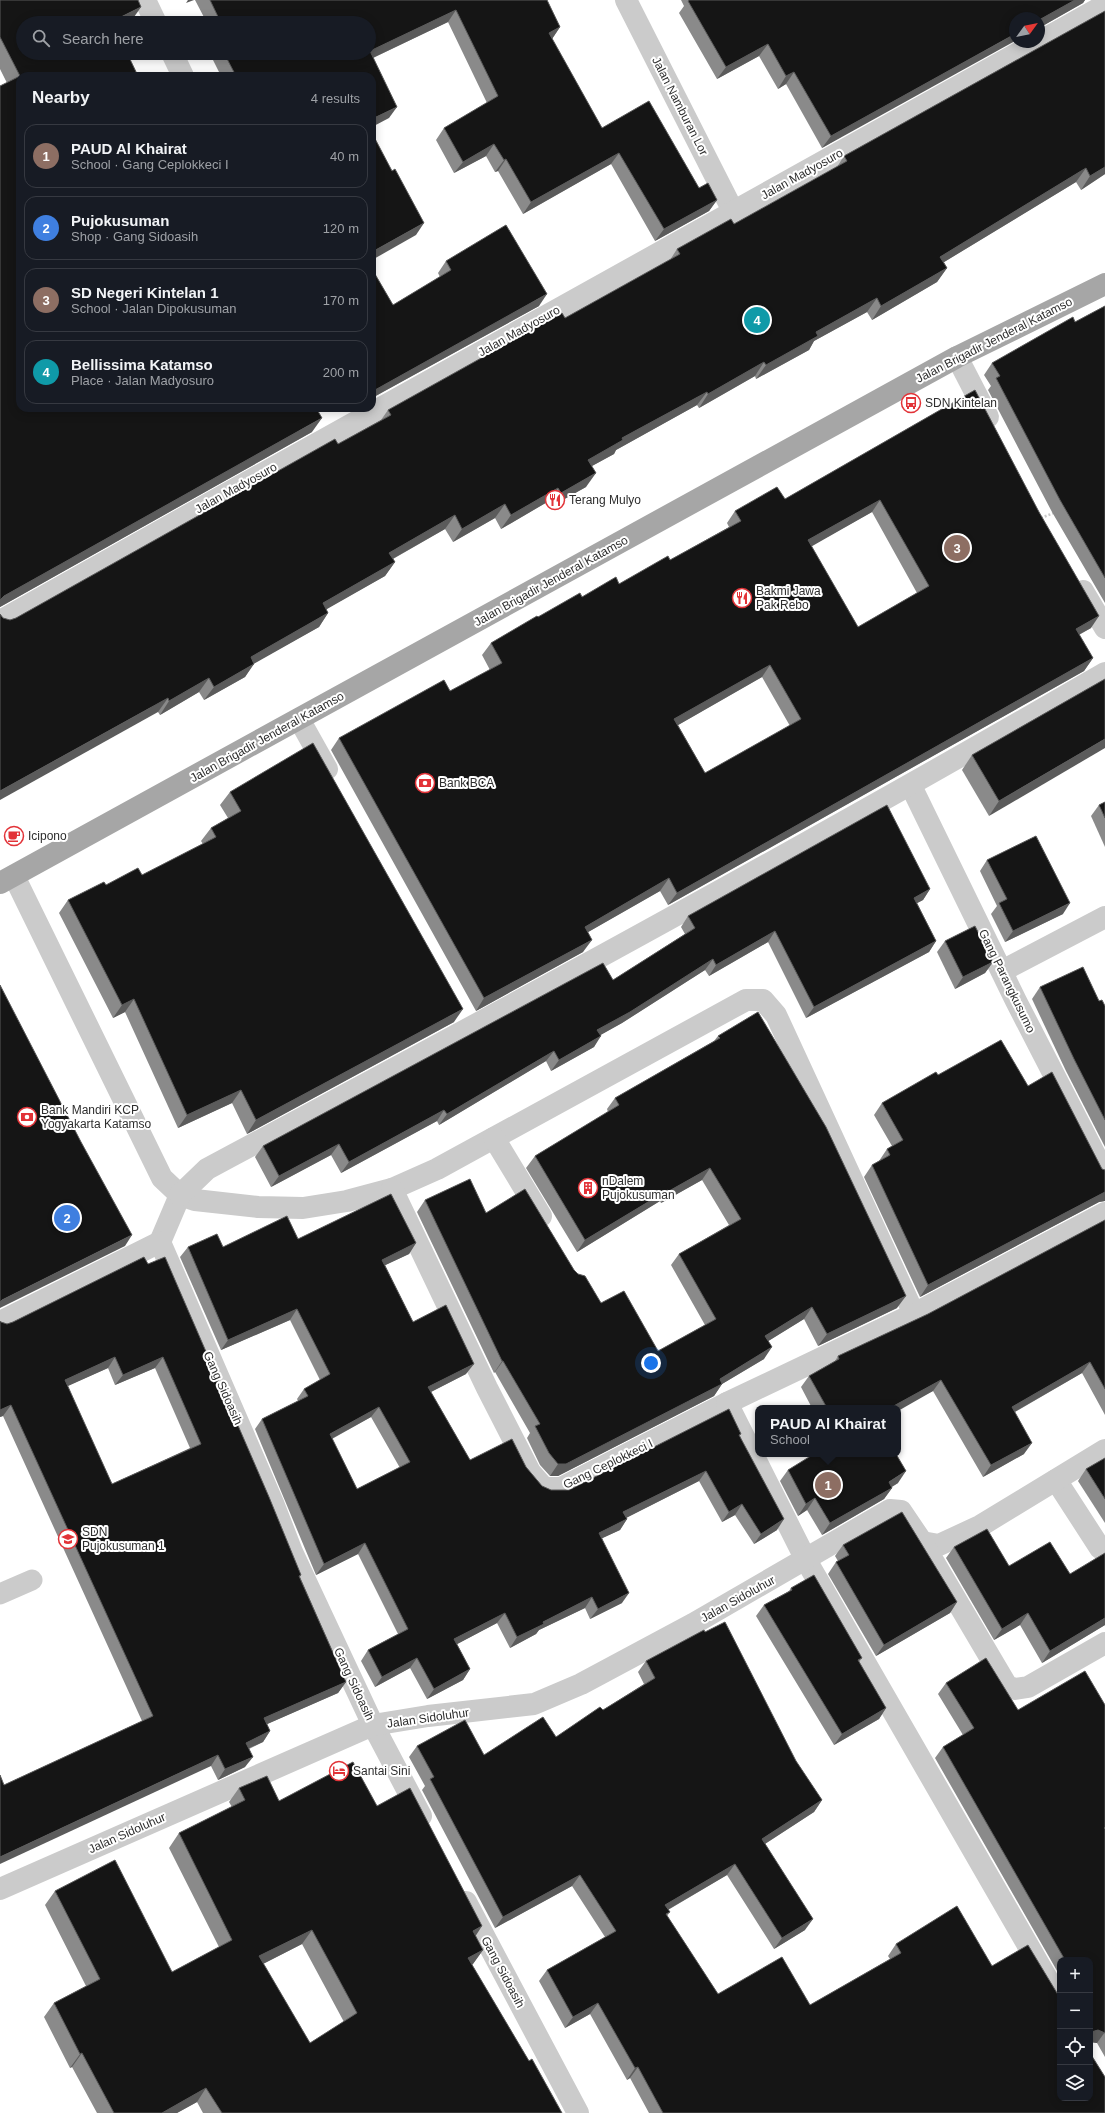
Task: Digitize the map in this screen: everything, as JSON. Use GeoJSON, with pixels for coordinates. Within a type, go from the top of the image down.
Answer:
{"type":"FeatureCollection","features":[{"type":"Feature","properties":{"kind":"main road","name":"Jalan Brigadir Jenderal Katamso"},"geometry":{"type":"LineString","coordinates":[[7,879],[957,357],[1105,284]]}},
{"type":"Feature","properties":{"kind":"street"},"geometry":{"type":"LineString","coordinates":[[145,0],[153,16]]}},
{"type":"Feature","properties":{"kind":"street","name":"Jalan Namburan Lor"},"geometry":{"type":"LineString","coordinates":[[626,0],[734,213]]}},
{"type":"Feature","properties":{"kind":"street","name":"Jalan Madyosuro"},"geometry":{"type":"LineString","coordinates":[[1045,39],[1105,5]]}},
{"type":"Feature","properties":{"kind":"street","name":"Jalan Madyosuro"},"geometry":{"type":"LineString","coordinates":[[376,402],[734,213],[1028,48]]}},
{"type":"Feature","properties":{"kind":"street"},"geometry":{"type":"LineString","coordinates":[[175,60],[181,72]]}},
{"type":"Feature","properties":{"kind":"street"},"geometry":{"type":"LineString","coordinates":[[957,357],[997,434]]}},
{"type":"Feature","properties":{"kind":"street","name":"Jalan Madyosuro"},"geometry":{"type":"LineString","coordinates":[[0,621],[354,414]]}},
{"type":"Feature","properties":{"kind":"street"},"geometry":{"type":"LineString","coordinates":[[1073,573],[1105,628]]}},
{"type":"Feature","properties":{"kind":"street"},"geometry":{"type":"LineString","coordinates":[[0,1322],[160,1242],[180,1195],[207,1169],[471,1028],[911,786],[1105,673]]}},
{"type":"Feature","properties":{"kind":"street"},"geometry":{"type":"LineString","coordinates":[[299,719],[338,788]]}},
{"type":"Feature","properties":{"kind":"street","name":"Gang Parangkusumo"},"geometry":{"type":"LineString","coordinates":[[911,786],[1002,971],[1105,1174]]}},
{"type":"Feature","properties":{"kind":"street"},"geometry":{"type":"LineString","coordinates":[[7,879],[162,1178],[180,1195],[195,1200],[258,1207],[303,1208],[347,1201],[392,1189],[437,1169],[746,1000],[763,1000],[776,1015],[914,1314]]}},
{"type":"Feature","properties":{"kind":"street"},"geometry":{"type":"LineString","coordinates":[[1002,971],[1105,917]]}},
{"type":"Feature","properties":{"kind":"street"},"geometry":{"type":"LineString","coordinates":[[460,1008],[471,1028]]}},
{"type":"Feature","properties":{"kind":"street"},"geometry":{"type":"LineString","coordinates":[[494,1138],[552,1234]]}},
{"type":"Feature","properties":{"kind":"street","name":"Gang Ceplokkeci I"},"geometry":{"type":"LineString","coordinates":[[392,1189],[490,1395],[530,1472],[544,1488],[561,1488],[727,1403],[914,1314],[1105,1212]]}},
{"type":"Feature","properties":{"kind":"street","name":"Gang Sidoasih"},"geometry":{"type":"LineString","coordinates":[[160,1242],[274,1503],[292,1552],[373,1725],[429,1831]]}},
{"type":"Feature","properties":{"kind":"street"},"geometry":{"type":"LineString","coordinates":[[727,1403],[806,1560],[1057,1996]]}},
{"type":"Feature","properties":{"kind":"street"},"geometry":{"type":"LineString","coordinates":[[922,1542],[939,1545],[980,1526],[1105,1450]]}},
{"type":"Feature","properties":{"kind":"street"},"geometry":{"type":"LineString","coordinates":[[1056,1480],[1097,1543],[1105,1552]]}},
{"type":"Feature","properties":{"kind":"street","name":"Jalan Sidoluhur"},"geometry":{"type":"LineString","coordinates":[[0,1889],[373,1725],[428,1716],[534,1704],[581,1684],[806,1560],[890,1510],[901,1511],[922,1542]]}},
{"type":"Feature","properties":{"kind":"street"},"geometry":{"type":"LineString","coordinates":[[922,1542],[1007,1686],[1014,1689],[1028,1687],[1105,1643]]}},
{"type":"Feature","properties":{"kind":"street","name":"Gang Sidoasih"},"geometry":{"type":"LineString","coordinates":[[459,1887],[578,2113]]}},
{"type":"Feature","properties":{"kind":"lane"},"geometry":{"type":"LineString","coordinates":[[0,1594],[32,1580]]}},
{"type":"Feature","properties":{"kind":"path"},"geometry":{"type":"LineString","coordinates":[[1041,518],[1062,510]]}},
{"type":"Feature","properties":{"kind":"building"},"geometry":{"type":"Polygon","coordinates":[[[0,0],[138,0],[141,7],[123,16],[16,16],[16,60],[130,60],[136,72],[18,72],[0,37],[0,0]]]}},
{"type":"Feature","properties":{"kind":"building"},"geometry":{"type":"Polygon","coordinates":[[[210,0],[547,0],[560,27],[549,33],[602,128],[649,101],[699,188],[708,183],[717,200],[664,229],[619,153],[531,202],[506,159],[504,160],[494,144],[463,162],[444,128],[498,96],[456,10],[376,48],[376,16],[218,16],[210,0]]]}},
{"type":"Feature","properties":{"kind":"building"},"geometry":{"type":"Polygon","coordinates":[[[1075,0],[1045,17],[1045,12],[1009,12],[1009,37],[831,136],[794,72],[786,76],[768,44],[726,67],[688,1],[1075,0]]]}},
{"type":"Feature","properties":{"kind":"building"},"geometry":{"type":"Polygon","coordinates":[[[1105,11],[1105,167],[1090,176],[1086,168],[940,257],[947,268],[881,306],[877,298],[816,332],[818,336],[766,365],[764,362],[708,394],[707,392],[622,438],[623,440],[588,460],[596,473],[561,493],[558,488],[511,515],[505,504],[462,529],[455,515],[389,553],[395,562],[323,603],[328,613],[251,657],[254,664],[214,687],[209,678],[169,701],[168,698],[0,791],[0,614],[3,618],[10,620],[16,618],[335,439],[338,444],[391,415],[388,410],[562,313],[565,318],[680,254],[677,249],[731,219],[734,224],[847,161],[844,156],[1038,48],[1045,48],[1045,44],[1105,11]]]}},
{"type":"Feature","properties":{"kind":"building"},"geometry":{"type":"Polygon","coordinates":[[[228,60],[374,60],[397,107],[376,117],[376,72],[234,72],[228,60]]]}},
{"type":"Feature","properties":{"kind":"building"},"geometry":{"type":"Polygon","coordinates":[[[16,78],[16,412],[318,412],[322,418],[4,596],[0,600],[0,86],[16,78]]]}},
{"type":"Feature","properties":{"kind":"building"},"geometry":{"type":"Polygon","coordinates":[[[376,141],[392,171],[395,169],[424,223],[376,250],[376,141]]]}},
{"type":"Feature","properties":{"kind":"building"},"geometry":{"type":"Polygon","coordinates":[[[506,225],[547,294],[376,389],[376,276],[393,305],[451,270],[446,261],[506,225]]]}},
{"type":"Feature","properties":{"kind":"building"},"geometry":{"type":"Polygon","coordinates":[[[1105,306],[1105,578],[1060,500],[996,378],[1000,376],[992,363],[1073,317],[1075,322],[1105,306]]]}},
{"type":"Feature","properties":{"kind":"building"},"geometry":{"type":"Polygon","coordinates":[[[975,390],[1039,512],[1099,616],[1076,629],[1093,658],[677,893],[669,878],[585,927],[592,940],[484,998],[339,738],[444,680],[450,691],[502,663],[491,643],[580,593],[582,597],[616,577],[619,584],[668,556],[670,560],[741,521],[735,511],[777,487],[785,499],[975,390]],[[880,500],[808,540],[858,627],[929,586],[880,500]],[[770,665],[674,719],[705,773],[801,719],[770,665]]]}},
{"type":"Feature","properties":{"kind":"building"},"geometry":{"type":"Polygon","coordinates":[[[1105,679],[1105,739],[999,801],[972,755],[1105,679]]]}},
{"type":"Feature","properties":{"kind":"building"},"geometry":{"type":"Polygon","coordinates":[[[313,743],[463,1009],[256,1120],[241,1090],[187,1115],[134,999],[122,1005],[68,900],[104,882],[106,885],[138,868],[142,875],[216,837],[211,828],[241,811],[230,792],[313,743]]]}},
{"type":"Feature","properties":{"kind":"building"},"geometry":{"type":"Polygon","coordinates":[[[1105,802],[1105,818],[1099,805],[1105,802]]]}},
{"type":"Feature","properties":{"kind":"building"},"geometry":{"type":"Polygon","coordinates":[[[887,805],[930,889],[914,898],[936,941],[814,1007],[775,931],[716,965],[713,959],[630,1012],[597,1030],[601,1036],[559,1060],[554,1051],[447,1114],[444,1110],[349,1162],[339,1144],[279,1176],[263,1146],[603,963],[613,980],[695,928],[688,916],[887,805]]]}},
{"type":"Feature","properties":{"kind":"building"},"geometry":{"type":"Polygon","coordinates":[[[1036,836],[1070,903],[1013,931],[999,903],[1007,899],[987,860],[1036,836]]]}},
{"type":"Feature","properties":{"kind":"building"},"geometry":{"type":"Polygon","coordinates":[[[975,926],[993,962],[963,977],[945,941],[975,926]]]}},
{"type":"Feature","properties":{"kind":"building"},"geometry":{"type":"Polygon","coordinates":[[[1083,967],[1099,1001],[1102,1000],[1105,1006],[1105,1120],[1040,987],[1083,967]]]}},
{"type":"Feature","properties":{"kind":"building"},"geometry":{"type":"Polygon","coordinates":[[[0,985],[81,1142],[132,1235],[0,1302],[0,985]]]}},
{"type":"Feature","properties":{"kind":"building"},"geometry":{"type":"Polygon","coordinates":[[[758,1012],[826,1127],[906,1296],[827,1334],[812,1307],[765,1336],[772,1347],[720,1379],[722,1384],[566,1464],[558,1464],[549,1453],[535,1426],[540,1424],[502,1361],[425,1200],[470,1179],[486,1213],[525,1189],[574,1270],[578,1274],[585,1276],[601,1303],[624,1291],[658,1351],[716,1319],[679,1254],[741,1219],[710,1168],[669,1191],[668,1190],[585,1240],[535,1156],[619,1105],[615,1098],[720,1038],[718,1036],[758,1012]]]}},
{"type":"Feature","properties":{"kind":"building"},"geometry":{"type":"Polygon","coordinates":[[[1001,1040],[1028,1086],[1052,1072],[1102,1169],[1105,1170],[1105,1192],[928,1285],[872,1165],[890,1155],[887,1149],[903,1140],[882,1103],[936,1072],[938,1075],[1001,1040]]]}},
{"type":"Feature","properties":{"kind":"building"},"geometry":{"type":"Polygon","coordinates":[[[391,1194],[416,1243],[382,1260],[413,1322],[446,1305],[474,1364],[428,1387],[470,1460],[512,1439],[526,1467],[542,1486],[551,1490],[569,1490],[729,1409],[741,1434],[739,1435],[784,1519],[761,1534],[742,1504],[729,1512],[706,1471],[623,1512],[627,1519],[599,1533],[629,1593],[598,1609],[592,1597],[543,1622],[544,1624],[517,1637],[505,1613],[454,1639],[470,1669],[434,1689],[417,1658],[382,1677],[368,1650],[408,1629],[365,1543],[324,1564],[262,1419],[308,1396],[304,1389],[330,1374],[297,1309],[228,1340],[188,1247],[217,1234],[223,1247],[287,1216],[298,1239],[391,1194]],[[379,1407],[330,1434],[357,1489],[410,1462],[379,1407]]]}},
{"type":"Feature","properties":{"kind":"building"},"geometry":{"type":"Polygon","coordinates":[[[1105,1220],[1105,1389],[1090,1362],[1012,1407],[1032,1443],[991,1465],[941,1380],[895,1405],[825,1405],[809,1376],[839,1359],[838,1356],[928,1314],[1105,1220]]]}},
{"type":"Feature","properties":{"kind":"building"},"geometry":{"type":"Polygon","coordinates":[[[144,1257],[148,1264],[165,1257],[269,1497],[301,1575],[299,1576],[346,1682],[264,1718],[270,1731],[246,1743],[253,1757],[225,1769],[218,1755],[0,1857],[0,1775],[4,1785],[153,1716],[11,1405],[0,1410],[0,1321],[7,1324],[144,1257]],[[115,1357],[65,1380],[112,1484],[201,1444],[163,1357],[123,1375],[115,1357]]]}},
{"type":"Feature","properties":{"kind":"building"},"geometry":{"type":"Polygon","coordinates":[[[809,1457],[898,1457],[906,1471],[889,1482],[892,1488],[830,1523],[815,1498],[806,1504],[788,1470],[809,1457]]]}},
{"type":"Feature","properties":{"kind":"building"},"geometry":{"type":"Polygon","coordinates":[[[1105,1458],[1105,1499],[1086,1469],[1105,1458]]]}},
{"type":"Feature","properties":{"kind":"building"},"geometry":{"type":"Polygon","coordinates":[[[902,1512],[957,1602],[884,1645],[836,1562],[849,1555],[843,1545],[902,1512]]]}},
{"type":"Feature","properties":{"kind":"building"},"geometry":{"type":"Polygon","coordinates":[[[987,1529],[1009,1566],[1050,1542],[1070,1574],[1105,1553],[1105,1618],[1050,1651],[1028,1613],[1002,1629],[954,1547],[987,1529]]]}},
{"type":"Feature","properties":{"kind":"building"},"geometry":{"type":"Polygon","coordinates":[[[814,1575],[862,1658],[858,1660],[886,1708],[842,1734],[764,1605],[792,1590],[791,1588],[814,1575]]]}},
{"type":"Feature","properties":{"kind":"building"},"geometry":{"type":"Polygon","coordinates":[[[725,1622],[796,1761],[822,1800],[762,1839],[813,1919],[782,1938],[735,1864],[665,1905],[670,1912],[666,1914],[718,1994],[782,1957],[810,2005],[901,1953],[896,1944],[957,1906],[992,1966],[1028,1945],[1057,1993],[1057,2101],[1093,2101],[1093,2058],[1105,2077],[1105,2113],[663,2113],[638,2067],[635,2068],[598,2003],[573,2017],[547,1970],[616,1931],[580,1875],[503,1917],[430,1779],[434,1777],[417,1746],[465,1720],[484,1755],[543,1717],[556,1737],[600,1707],[603,1710],[655,1678],[646,1661],[704,1630],[705,1632],[725,1622]]]}},
{"type":"Feature","properties":{"kind":"building"},"geometry":{"type":"Polygon","coordinates":[[[986,1658],[1018,1710],[1085,1671],[1105,1705],[1105,2033],[1098,2030],[1093,2031],[1093,1957],[1063,1957],[943,1747],[974,1728],[946,1683],[986,1658]]]}},
{"type":"Feature","properties":{"kind":"building"},"geometry":{"type":"Polygon","coordinates":[[[353,1762],[377,1806],[410,1788],[482,1926],[473,1931],[483,1950],[468,1958],[529,2061],[532,2059],[562,2113],[222,2113],[206,2088],[162,2113],[114,2113],[82,2053],[80,2054],[54,2003],[100,1979],[55,1891],[115,1860],[172,1972],[232,1940],[179,1833],[245,1800],[239,1788],[267,1776],[279,1801],[353,1762]],[[312,1930],[259,1956],[310,2043],[357,2013],[312,1930]]]}},
{"type":"Feature","properties":{"kind":"place","name":"Bellissima Katamso"},"geometry":{"type":"Point","coordinates":[757,320]}},
{"type":"Feature","properties":{"kind":"place","name":"SDN Kintelan"},"geometry":{"type":"Point","coordinates":[911,403]}},
{"type":"Feature","properties":{"kind":"place","name":"Terang Mulyo"},"geometry":{"type":"Point","coordinates":[555,500]}},
{"type":"Feature","properties":{"kind":"place","name":"SD Negeri Kintelan 1"},"geometry":{"type":"Point","coordinates":[957,548]}},
{"type":"Feature","properties":{"kind":"place","name":"Bakmi Jawa Pak Rebo"},"geometry":{"type":"Point","coordinates":[742,598]}},
{"type":"Feature","properties":{"kind":"place","name":"Bank BCA"},"geometry":{"type":"Point","coordinates":[425,783]}},
{"type":"Feature","properties":{"kind":"place","name":"Icipono"},"geometry":{"type":"Point","coordinates":[14,836]}},
{"type":"Feature","properties":{"kind":"place","name":"Bank Mandiri KCP Yogyakarta Katamso"},"geometry":{"type":"Point","coordinates":[27,1117]}},
{"type":"Feature","properties":{"kind":"place","name":"nDalem Pujokusuman"},"geometry":{"type":"Point","coordinates":[588,1188]}},
{"type":"Feature","properties":{"kind":"place","name":"Pujokusuman"},"geometry":{"type":"Point","coordinates":[67,1218]}},
{"type":"Feature","properties":{"kind":"place","name":"PAUD Al Khairat"},"geometry":{"type":"Point","coordinates":[828,1485]}},
{"type":"Feature","properties":{"kind":"place","name":"SDN Pujokusuman 1"},"geometry":{"type":"Point","coordinates":[68,1539]}},
{"type":"Feature","properties":{"kind":"place","name":"Santai Sini"},"geometry":{"type":"Point","coordinates":[339,1771]}}]}
